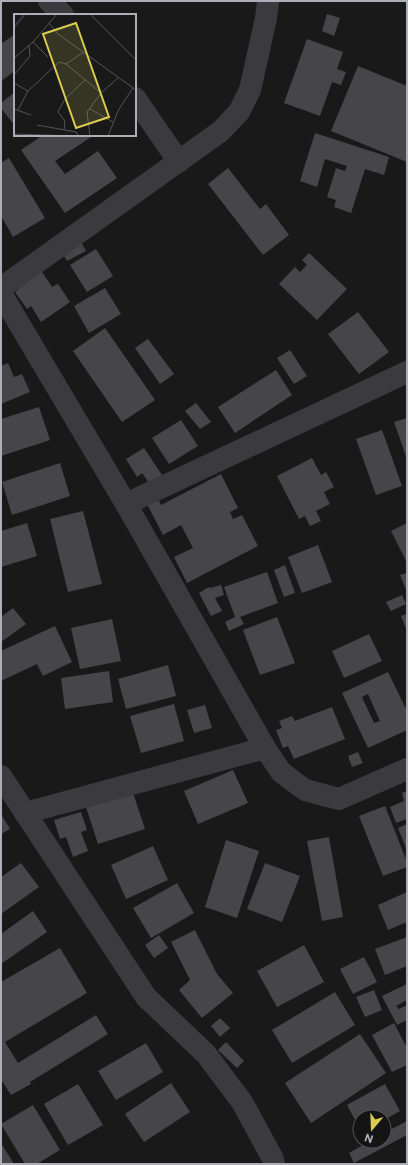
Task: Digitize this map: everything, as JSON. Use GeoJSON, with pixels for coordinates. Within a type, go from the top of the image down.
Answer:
{"type":"FeatureCollection","features":[{"type":"Feature","properties":{"kind":"street"},"geometry":{"type":"LineString","coordinates":[[49,1],[62,14]]}},
{"type":"Feature","properties":{"kind":"street"},"geometry":{"type":"LineString","coordinates":[[1,288],[221,131],[239,112],[250,90],[266,18],[268,1]]}},
{"type":"Feature","properties":{"kind":"street"},"geometry":{"type":"LineString","coordinates":[[136,99],[179,162]]}},
{"type":"Feature","properties":{"kind":"street"},"geometry":{"type":"LineString","coordinates":[[1,293],[126,504],[265,748],[281,772],[305,790],[340,799],[407,769]]}},
{"type":"Feature","properties":{"kind":"street"},"geometry":{"type":"LineString","coordinates":[[126,504],[407,372]]}},
{"type":"Feature","properties":{"kind":"street"},"geometry":{"type":"LineString","coordinates":[[26,813],[265,748]]}},
{"type":"Feature","properties":{"kind":"street"},"geometry":{"type":"LineString","coordinates":[[1,776],[146,997],[206,1054],[242,1102],[274,1164]]}},
{"type":"Feature","properties":{"kind":"building"},"geometry":{"type":"Polygon","coordinates":[[[327,14],[340,18],[334,36],[322,31],[327,14]]]}},
{"type":"Feature","properties":{"kind":"building"},"geometry":{"type":"Polygon","coordinates":[[[14,35],[14,72],[1,81],[1,44],[14,35]]]}},
{"type":"Feature","properties":{"kind":"building"},"geometry":{"type":"Polygon","coordinates":[[[307,39],[343,52],[337,69],[346,72],[341,85],[332,82],[320,116],[284,103],[307,39]]]}},
{"type":"Feature","properties":{"kind":"building"},"geometry":{"type":"Polygon","coordinates":[[[358,66],[407,86],[407,162],[331,131],[358,66]]]}},
{"type":"Feature","properties":{"kind":"building"},"geometry":{"type":"Polygon","coordinates":[[[14,93],[14,125],[1,108],[1,103],[14,93]]]}},
{"type":"Feature","properties":{"kind":"building"},"geometry":{"type":"Polygon","coordinates":[[[315,133],[389,157],[384,175],[365,169],[351,213],[334,207],[336,200],[327,197],[336,168],[345,171],[347,166],[325,159],[317,187],[300,181],[315,133]]]}},
{"type":"Feature","properties":{"kind":"building"},"geometry":{"type":"Polygon","coordinates":[[[42,136],[90,136],[55,161],[65,174],[98,151],[117,178],[65,213],[21,150],[42,136]]]}},
{"type":"Feature","properties":{"kind":"building"},"geometry":{"type":"Polygon","coordinates":[[[9,158],[45,218],[13,237],[1,216],[1,163],[9,158]]]}},
{"type":"Feature","properties":{"kind":"building"},"geometry":{"type":"Polygon","coordinates":[[[228,168],[260,209],[266,204],[289,235],[263,255],[208,184],[228,168]]]}},
{"type":"Feature","properties":{"kind":"building"},"geometry":{"type":"Polygon","coordinates":[[[81,242],[86,251],[67,261],[62,252],[81,242]]]}},
{"type":"Feature","properties":{"kind":"building"},"geometry":{"type":"Polygon","coordinates":[[[96,249],[113,276],[87,292],[70,265],[96,249]]]}},
{"type":"Feature","properties":{"kind":"building"},"geometry":{"type":"Polygon","coordinates":[[[309,253],[347,289],[317,320],[279,284],[295,267],[300,272],[307,265],[302,260],[309,253]]]}},
{"type":"Feature","properties":{"kind":"building"},"geometry":{"type":"Polygon","coordinates":[[[38,266],[52,287],[58,284],[70,302],[41,322],[31,306],[27,309],[15,292],[19,289],[14,282],[38,266]]]}},
{"type":"Feature","properties":{"kind":"building"},"geometry":{"type":"Polygon","coordinates":[[[105,288],[121,314],[89,333],[74,306],[105,288]]]}},
{"type":"Feature","properties":{"kind":"building"},"geometry":{"type":"Polygon","coordinates":[[[358,312],[389,352],[359,374],[328,334],[358,312]]]}},
{"type":"Feature","properties":{"kind":"building"},"geometry":{"type":"Polygon","coordinates":[[[105,328],[155,400],[122,422],[73,351],[105,328]]]}},
{"type":"Feature","properties":{"kind":"building"},"geometry":{"type":"Polygon","coordinates":[[[148,339],[174,374],[160,384],[135,348],[148,339]]]}},
{"type":"Feature","properties":{"kind":"building"},"geometry":{"type":"Polygon","coordinates":[[[290,350],[307,376],[294,384],[277,358],[290,350]]]}},
{"type":"Feature","properties":{"kind":"building"},"geometry":{"type":"Polygon","coordinates":[[[8,363],[14,377],[22,374],[30,392],[1,404],[1,366],[8,363]]]}},
{"type":"Feature","properties":{"kind":"building"},"geometry":{"type":"Polygon","coordinates":[[[276,370],[292,395],[235,433],[218,407],[276,370]]]}},
{"type":"Feature","properties":{"kind":"building"},"geometry":{"type":"Polygon","coordinates":[[[196,403],[211,422],[200,429],[185,411],[196,403]]]}},
{"type":"Feature","properties":{"kind":"building"},"geometry":{"type":"Polygon","coordinates":[[[39,407],[50,440],[1,456],[1,419],[39,407]]]}},
{"type":"Feature","properties":{"kind":"building"},"geometry":{"type":"Polygon","coordinates":[[[407,418],[407,459],[394,422],[407,418]]]}},
{"type":"Feature","properties":{"kind":"building"},"geometry":{"type":"Polygon","coordinates":[[[181,420],[198,446],[169,464],[152,438],[181,420]]]}},
{"type":"Feature","properties":{"kind":"building"},"geometry":{"type":"Polygon","coordinates":[[[382,430],[402,486],[376,495],[356,439],[382,430]]]}},
{"type":"Feature","properties":{"kind":"building"},"geometry":{"type":"Polygon","coordinates":[[[144,448],[162,475],[149,483],[142,473],[137,477],[126,459],[144,448]]]}},
{"type":"Feature","properties":{"kind":"building"},"geometry":{"type":"Polygon","coordinates":[[[312,458],[321,475],[326,472],[334,487],[324,492],[330,504],[316,511],[321,521],[310,526],[305,516],[299,519],[277,476],[312,458]]]}},
{"type":"Feature","properties":{"kind":"building"},"geometry":{"type":"Polygon","coordinates":[[[60,463],[70,496],[12,515],[2,482],[60,463]]]}},
{"type":"Feature","properties":{"kind":"building"},"geometry":{"type":"Polygon","coordinates":[[[221,474],[238,508],[230,512],[233,519],[242,515],[258,546],[187,583],[174,557],[193,548],[181,525],[163,535],[146,502],[157,496],[161,505],[221,474]]]}},
{"type":"Feature","properties":{"kind":"building"},"geometry":{"type":"Polygon","coordinates":[[[83,511],[102,584],[68,592],[50,519],[83,511]]]}},
{"type":"Feature","properties":{"kind":"building"},"geometry":{"type":"Polygon","coordinates":[[[27,523],[37,556],[1,567],[1,531],[27,523]]]}},
{"type":"Feature","properties":{"kind":"building"},"geometry":{"type":"Polygon","coordinates":[[[407,523],[407,560],[406,561],[391,531],[407,523]]]}},
{"type":"Feature","properties":{"kind":"building"},"geometry":{"type":"Polygon","coordinates":[[[318,545],[332,582],[302,593],[288,557],[318,545]]]}},
{"type":"Feature","properties":{"kind":"building"},"geometry":{"type":"Polygon","coordinates":[[[285,565],[295,593],[284,597],[274,570],[285,565]]]}},
{"type":"Feature","properties":{"kind":"building"},"geometry":{"type":"Polygon","coordinates":[[[267,572],[278,603],[240,617],[244,624],[229,631],[225,622],[235,617],[224,587],[267,572]]]}},
{"type":"Feature","properties":{"kind":"building"},"geometry":{"type":"Polygon","coordinates":[[[407,573],[407,592],[400,575],[407,573]]]}},
{"type":"Feature","properties":{"kind":"building"},"geometry":{"type":"Polygon","coordinates":[[[221,585],[224,595],[215,598],[222,611],[211,616],[199,593],[209,587],[221,585]]]}},
{"type":"Feature","properties":{"kind":"building"},"geometry":{"type":"Polygon","coordinates":[[[402,595],[406,604],[391,611],[386,602],[402,595]]]}},
{"type":"Feature","properties":{"kind":"building"},"geometry":{"type":"Polygon","coordinates":[[[13,608],[26,624],[1,642],[1,617],[13,608]]]}},
{"type":"Feature","properties":{"kind":"building"},"geometry":{"type":"Polygon","coordinates":[[[407,614],[407,631],[401,616],[407,614]]]}},
{"type":"Feature","properties":{"kind":"building"},"geometry":{"type":"Polygon","coordinates":[[[277,617],[295,663],[260,675],[243,630],[277,617]]]}},
{"type":"Feature","properties":{"kind":"building"},"geometry":{"type":"Polygon","coordinates":[[[112,619],[121,661],[80,669],[71,628],[112,619]]]}},
{"type":"Feature","properties":{"kind":"building"},"geometry":{"type":"Polygon","coordinates":[[[55,626],[72,662],[43,676],[37,664],[1,681],[1,651],[55,626]]]}},
{"type":"Feature","properties":{"kind":"building"},"geometry":{"type":"Polygon","coordinates":[[[369,634],[382,661],[344,678],[332,651],[369,634]]]}},
{"type":"Feature","properties":{"kind":"building"},"geometry":{"type":"Polygon","coordinates":[[[168,665],[176,696],[126,709],[118,679],[168,665]]]}},
{"type":"Feature","properties":{"kind":"building"},"geometry":{"type":"Polygon","coordinates":[[[109,671],[113,702],[65,709],[61,678],[109,671]]]}},
{"type":"Feature","properties":{"kind":"building"},"geometry":{"type":"Polygon","coordinates":[[[388,672],[407,711],[407,730],[368,748],[342,693],[388,672]],[[368,694],[362,697],[374,723],[380,721],[368,694]]]}},
{"type":"Feature","properties":{"kind":"building"},"geometry":{"type":"Polygon","coordinates":[[[174,704],[184,741],[141,753],[130,716],[174,704]]]}},
{"type":"Feature","properties":{"kind":"building"},"geometry":{"type":"Polygon","coordinates":[[[205,705],[212,728],[194,733],[187,710],[205,705]]]}},
{"type":"Feature","properties":{"kind":"building"},"geometry":{"type":"Polygon","coordinates":[[[332,707],[345,739],[294,759],[288,746],[283,748],[276,730],[282,728],[279,721],[292,716],[295,721],[332,707]]]}},
{"type":"Feature","properties":{"kind":"building"},"geometry":{"type":"Polygon","coordinates":[[[358,752],[363,763],[352,767],[348,756],[358,752]]]}},
{"type":"Feature","properties":{"kind":"building"},"geometry":{"type":"Polygon","coordinates":[[[233,770],[248,803],[198,824],[184,791],[233,770]]]}},
{"type":"Feature","properties":{"kind":"building"},"geometry":{"type":"Polygon","coordinates":[[[407,791],[407,819],[396,823],[390,807],[404,801],[402,793],[407,791]]]}},
{"type":"Feature","properties":{"kind":"building"},"geometry":{"type":"Polygon","coordinates":[[[133,793],[145,829],[98,844],[86,807],[133,793]]]}},
{"type":"Feature","properties":{"kind":"building"},"geometry":{"type":"Polygon","coordinates":[[[385,806],[407,862],[407,867],[383,876],[359,816],[385,806]]]}},
{"type":"Feature","properties":{"kind":"building"},"geometry":{"type":"Polygon","coordinates":[[[81,812],[87,830],[81,832],[88,851],[73,857],[66,837],[60,839],[54,820],[81,812]]]}},
{"type":"Feature","properties":{"kind":"building"},"geometry":{"type":"Polygon","coordinates":[[[1,814],[10,829],[1,834],[1,814]]]}},
{"type":"Feature","properties":{"kind":"building"},"geometry":{"type":"Polygon","coordinates":[[[407,824],[407,851],[398,828],[407,824]]]}},
{"type":"Feature","properties":{"kind":"building"},"geometry":{"type":"Polygon","coordinates":[[[329,837],[343,917],[322,921],[307,841],[329,837]]]}},
{"type":"Feature","properties":{"kind":"building"},"geometry":{"type":"Polygon","coordinates":[[[226,840],[259,851],[237,918],[205,907],[226,840]]]}},
{"type":"Feature","properties":{"kind":"building"},"geometry":{"type":"Polygon","coordinates":[[[153,846],[168,880],[126,899],[111,865],[153,846]]]}},
{"type":"Feature","properties":{"kind":"building"},"geometry":{"type":"Polygon","coordinates":[[[21,863],[39,887],[1,914],[1,877],[21,863]]]}},
{"type":"Feature","properties":{"kind":"building"},"geometry":{"type":"Polygon","coordinates":[[[265,863],[300,876],[282,922],[247,909],[265,863]]]}},
{"type":"Feature","properties":{"kind":"building"},"geometry":{"type":"Polygon","coordinates":[[[177,883],[194,913],[151,938],[133,908],[177,883]]]}},
{"type":"Feature","properties":{"kind":"building"},"geometry":{"type":"Polygon","coordinates":[[[407,892],[407,922],[388,930],[378,905],[407,892]]]}},
{"type":"Feature","properties":{"kind":"building"},"geometry":{"type":"Polygon","coordinates":[[[33,911],[47,932],[1,964],[1,934],[33,911]]]}},
{"type":"Feature","properties":{"kind":"building"},"geometry":{"type":"Polygon","coordinates":[[[195,930],[217,974],[233,993],[202,1018],[179,990],[190,980],[171,942],[195,930]]]}},
{"type":"Feature","properties":{"kind":"building"},"geometry":{"type":"Polygon","coordinates":[[[159,935],[168,948],[154,958],[145,945],[159,935]]]}},
{"type":"Feature","properties":{"kind":"building"},"geometry":{"type":"Polygon","coordinates":[[[407,937],[407,966],[385,975],[375,949],[407,937]]]}},
{"type":"Feature","properties":{"kind":"building"},"geometry":{"type":"Polygon","coordinates":[[[304,945],[324,982],[277,1007],[257,971],[304,945]]]}},
{"type":"Feature","properties":{"kind":"building"},"geometry":{"type":"Polygon","coordinates":[[[60,948],[87,993],[5,1042],[18,1063],[96,1015],[108,1034],[30,1082],[31,1084],[11,1095],[1,1079],[1,982],[60,948]]]}},
{"type":"Feature","properties":{"kind":"building"},"geometry":{"type":"Polygon","coordinates":[[[364,957],[377,982],[353,994],[340,969],[364,957]]]}},
{"type":"Feature","properties":{"kind":"building"},"geometry":{"type":"Polygon","coordinates":[[[407,984],[407,1000],[396,1006],[399,1009],[407,1005],[407,1020],[397,1025],[382,996],[407,984]]]}},
{"type":"Feature","properties":{"kind":"building"},"geometry":{"type":"Polygon","coordinates":[[[374,990],[382,1010],[365,1017],[356,997],[374,990]]]}},
{"type":"Feature","properties":{"kind":"building"},"geometry":{"type":"Polygon","coordinates":[[[335,992],[355,1025],[292,1063],[272,1030],[335,992]]]}},
{"type":"Feature","properties":{"kind":"building"},"geometry":{"type":"Polygon","coordinates":[[[220,1018],[230,1028],[220,1037],[211,1026],[220,1018]]]}},
{"type":"Feature","properties":{"kind":"building"},"geometry":{"type":"Polygon","coordinates":[[[394,1023],[407,1048],[407,1065],[392,1072],[372,1035],[394,1023]]]}},
{"type":"Feature","properties":{"kind":"building"},"geometry":{"type":"Polygon","coordinates":[[[360,1034],[386,1073],[311,1123],[285,1083],[360,1034]]]}},
{"type":"Feature","properties":{"kind":"building"},"geometry":{"type":"Polygon","coordinates":[[[226,1042],[244,1061],[237,1068],[218,1050],[226,1042]]]}},
{"type":"Feature","properties":{"kind":"building"},"geometry":{"type":"Polygon","coordinates":[[[146,1043],[163,1072],[116,1100],[98,1071],[146,1043]]]}},
{"type":"Feature","properties":{"kind":"building"},"geometry":{"type":"Polygon","coordinates":[[[171,1083],[190,1112],[144,1142],[125,1114],[171,1083]]]}},
{"type":"Feature","properties":{"kind":"building"},"geometry":{"type":"Polygon","coordinates":[[[78,1084],[103,1125],[68,1145],[44,1104],[78,1084]]]}},
{"type":"Feature","properties":{"kind":"building"},"geometry":{"type":"Polygon","coordinates":[[[385,1084],[400,1111],[392,1116],[392,1109],[352,1109],[352,1114],[347,1105],[385,1084]]]}},
{"type":"Feature","properties":{"kind":"building"},"geometry":{"type":"Polygon","coordinates":[[[33,1105],[60,1150],[37,1164],[25,1164],[1,1124],[33,1105]]]}},
{"type":"Feature","properties":{"kind":"building"},"geometry":{"type":"Polygon","coordinates":[[[407,1121],[407,1135],[392,1143],[392,1129],[407,1121]]]}},
{"type":"Feature","properties":{"kind":"building"},"geometry":{"type":"Polygon","coordinates":[[[1,1143],[14,1164],[1,1164],[1,1143]]]}},
{"type":"Feature","properties":{"kind":"building"},"geometry":{"type":"Polygon","coordinates":[[[356,1149],[380,1149],[354,1163],[349,1153],[356,1149]]]}}]}
